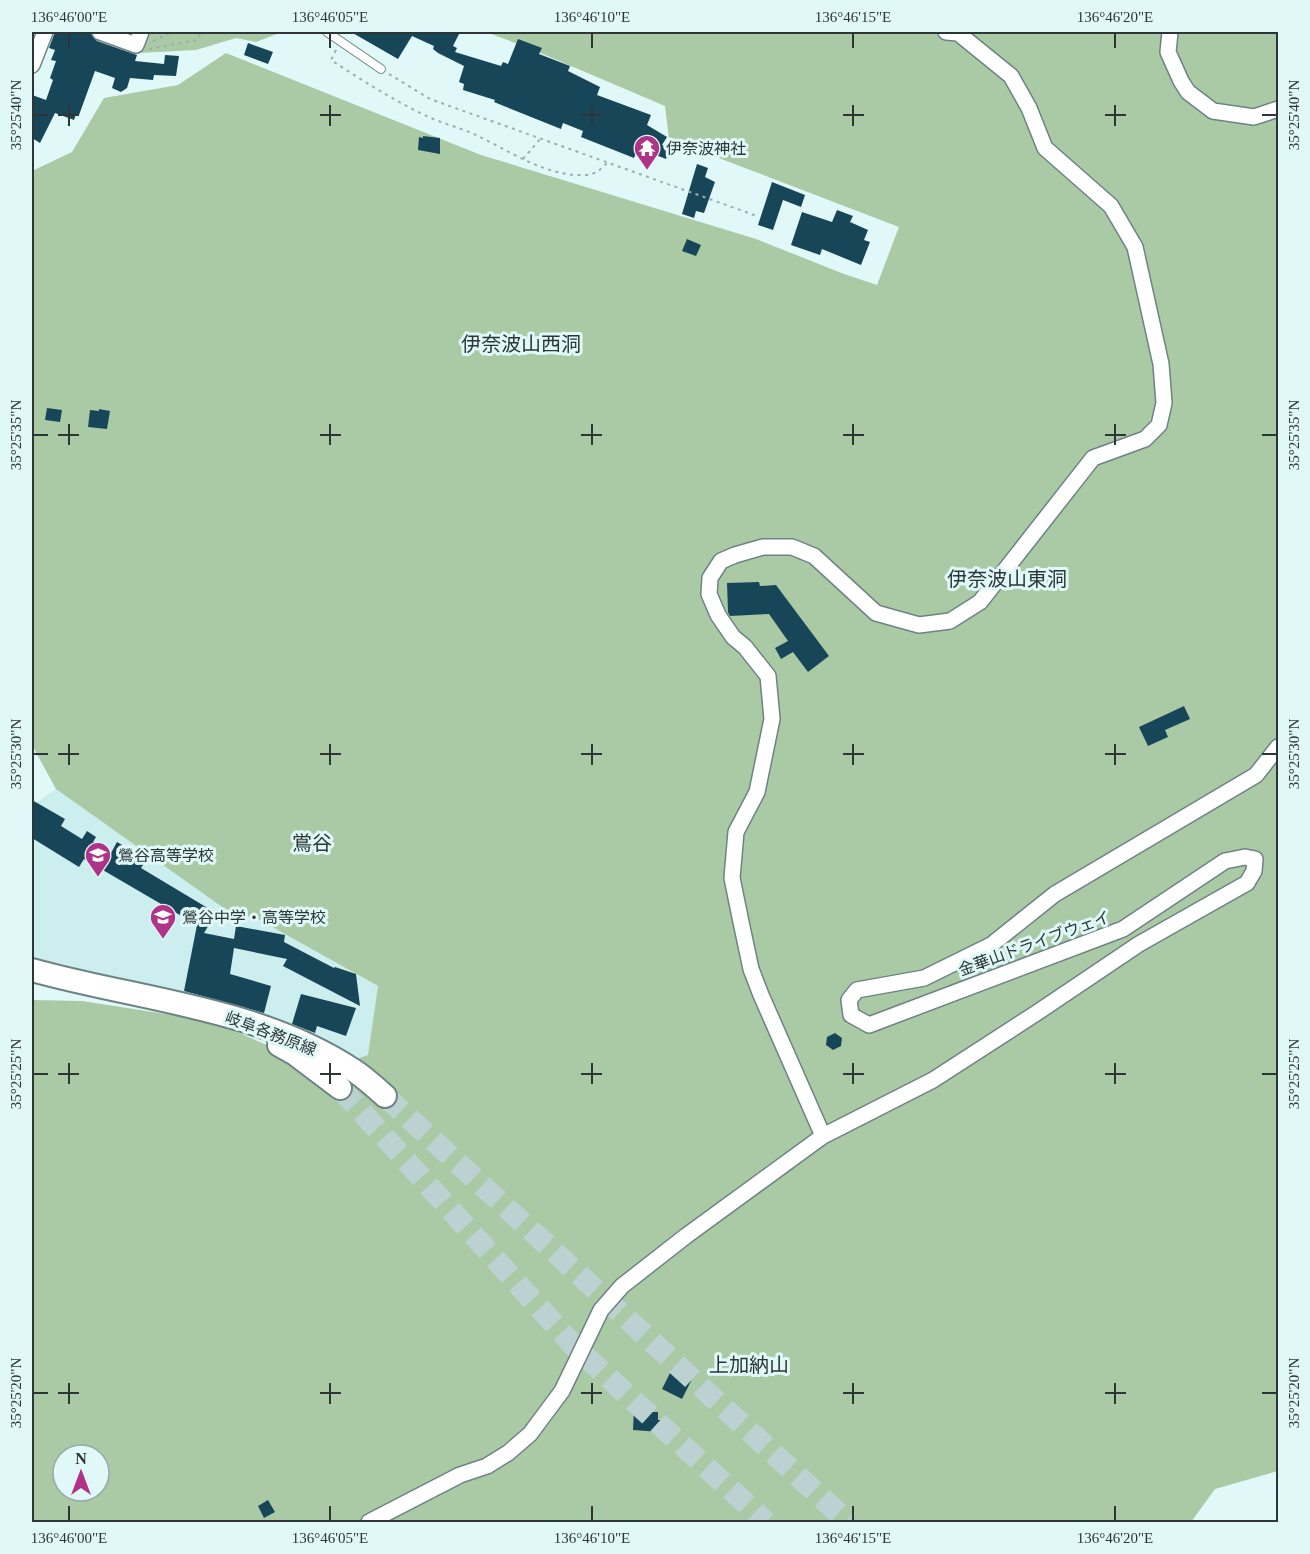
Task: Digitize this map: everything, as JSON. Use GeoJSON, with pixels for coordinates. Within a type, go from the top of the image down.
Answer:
{"type":"FeatureCollection","features":[{"type":"Feature","properties":{"kind":"main road","name":"岐阜各務原線"},"geometry":{"type":"LineString","coordinates":[[32,970],[74,982],[161,998],[260,1026],[317,1049],[355,1071],[385,1096]]}},
{"type":"Feature","properties":{"kind":"main road","name":"岐阜各務原線"},"geometry":{"type":"LineString","coordinates":[[216,1013],[295,1054],[340,1088]]}},
{"type":"Feature","properties":{"kind":"street"},"geometry":{"type":"LineString","coordinates":[[32,65],[45,32]]}},
{"type":"Feature","properties":{"kind":"street"},"geometry":{"type":"LineString","coordinates":[[100,32],[136,45],[148,37]]}},
{"type":"Feature","properties":{"kind":"street"},"geometry":{"type":"LineString","coordinates":[[823,1136],[761,995],[752,969],[732,878],[736,832],[757,792],[772,719],[768,676],[745,647],[733,637],[718,615],[709,594],[710,578],[721,561],[735,555],[763,547],[792,547],[814,556],[876,613],[919,625],[950,621],[980,602],[1093,458],[1145,439],[1159,425],[1164,403],[1161,364],[1135,247],[1111,206],[1045,148],[1029,108],[1011,76],[958,33],[946,32]]}},
{"type":"Feature","properties":{"kind":"street"},"geometry":{"type":"LineString","coordinates":[[1170,32],[1167,52],[1180,81],[1188,92],[1213,111],[1254,117],[1278,109]]}},
{"type":"Feature","properties":{"kind":"street","name":"金華山ドライブウェイ"},"geometry":{"type":"LineString","coordinates":[[369,1522],[460,1475],[487,1466],[508,1453],[530,1434],[562,1391],[601,1310],[621,1286],[686,1236],[823,1136],[933,1080],[1139,944],[1247,883],[1254,871],[1255,859],[1245,857],[1225,861],[1124,929],[869,1025],[852,1015],[849,1000],[857,990],[924,978],[991,945],[1055,894],[1256,776],[1278,747]]}},
{"type":"Feature","properties":{"kind":"lane"},"geometry":{"type":"LineString","coordinates":[[327,32],[381,69]]}},
{"type":"Feature","properties":{"kind":"path"},"geometry":{"type":"LineString","coordinates":[[172,32],[148,37],[147,49],[197,40],[201,32]]}},
{"type":"Feature","properties":{"kind":"path"},"geometry":{"type":"LineString","coordinates":[[339,41],[331,60],[377,90],[430,118],[472,134],[523,159],[561,173],[587,176],[599,172],[608,162]]}},
{"type":"Feature","properties":{"kind":"path"},"geometry":{"type":"LineString","coordinates":[[381,69],[430,99],[758,216]]}},
{"type":"Feature","properties":{"kind":"path"},"geometry":{"type":"LineString","coordinates":[[523,159],[541,138]]}},
{"type":"Feature","properties":{"kind":"shaded area","name":"鶯谷中学・高等学校"},"geometry":{"type":"Polygon","coordinates":[[[56,789],[225,909],[258,919],[378,986],[368,1055],[354,1060],[32,960],[32,806],[56,789]]]}},
{"type":"Feature","properties":{"kind":"green space"},"geometry":{"type":"Polygon","coordinates":[[[148,32],[282,32],[256,42],[236,38],[196,50],[139,53],[148,32]]]}},
{"type":"Feature","properties":{"kind":"green space"},"geometry":{"type":"Polygon","coordinates":[[[486,32],[1278,32],[1278,1471],[1215,1489],[1191,1522],[32,1522],[32,1000],[82,1001],[211,1021],[325,1070],[368,1055],[378,986],[258,919],[225,909],[56,789],[32,745],[32,171],[72,152],[104,98],[178,85],[226,53],[481,155],[756,239],[877,285],[899,227],[669,139],[665,106],[486,32]]]}},
{"type":"Feature","properties":{"kind":"building"},"geometry":{"type":"Polygon","coordinates":[[[55,32],[91,34],[97,41],[137,55],[135,61],[164,64],[165,55],[179,56],[176,76],[154,75],[153,80],[130,78],[127,88],[121,92],[112,88],[115,78],[95,71],[79,115],[76,114],[74,120],[55,113],[40,143],[32,138],[32,95],[46,100],[53,80],[50,78],[56,61],[51,60],[55,50],[49,48],[55,32]]]}},
{"type":"Feature","properties":{"kind":"building"},"geometry":{"type":"Polygon","coordinates":[[[351,32],[460,32],[453,46],[457,48],[455,52],[501,66],[503,62],[508,64],[518,39],[542,48],[539,54],[570,66],[568,71],[600,87],[597,95],[651,115],[647,125],[667,137],[662,145],[670,148],[666,159],[638,148],[634,158],[581,137],[583,131],[563,123],[561,129],[494,102],[495,100],[463,90],[464,84],[459,82],[464,66],[438,53],[433,49],[434,46],[412,36],[398,59],[351,32]]]}},
{"type":"Feature","properties":{"kind":"building"},"geometry":{"type":"Polygon","coordinates":[[[248,43],[273,52],[268,64],[244,55],[248,43]]]}},
{"type":"Feature","properties":{"kind":"building"},"geometry":{"type":"Polygon","coordinates":[[[423,136],[440,138],[440,154],[418,150],[419,137],[423,138],[423,136]]]}},
{"type":"Feature","properties":{"kind":"building"},"geometry":{"type":"Polygon","coordinates":[[[697,164],[708,168],[705,177],[715,182],[704,213],[696,211],[694,218],[682,214],[697,164]]]}},
{"type":"Feature","properties":{"kind":"building"},"geometry":{"type":"Polygon","coordinates":[[[772,182],[805,195],[801,207],[783,200],[773,230],[758,225],[772,182]]]}},
{"type":"Feature","properties":{"kind":"building"},"geometry":{"type":"Polygon","coordinates":[[[837,210],[853,216],[850,222],[868,230],[864,240],[870,242],[861,265],[822,249],[820,255],[791,245],[802,212],[832,222],[837,210]]]}},
{"type":"Feature","properties":{"kind":"building"},"geometry":{"type":"Polygon","coordinates":[[[687,239],[701,245],[696,256],[682,251],[687,239]]]}},
{"type":"Feature","properties":{"kind":"building"},"geometry":{"type":"Polygon","coordinates":[[[47,408],[62,410],[60,422],[45,420],[47,408]]]}},
{"type":"Feature","properties":{"kind":"building"},"geometry":{"type":"Polygon","coordinates":[[[99,409],[110,411],[107,429],[88,427],[90,410],[99,411],[99,409]]]}},
{"type":"Feature","properties":{"kind":"building"},"geometry":{"type":"Polygon","coordinates":[[[759,582],[760,586],[776,585],[829,656],[808,672],[793,652],[781,659],[775,648],[788,641],[769,614],[730,616],[727,583],[759,582]]]}},
{"type":"Feature","properties":{"kind":"building"},"geometry":{"type":"Polygon","coordinates":[[[1184,706],[1190,719],[1165,730],[1168,737],[1148,746],[1139,727],[1184,706]]]}},
{"type":"Feature","properties":{"kind":"building"},"geometry":{"type":"Polygon","coordinates":[[[32,800],[65,819],[61,826],[82,839],[87,831],[96,837],[93,842],[111,853],[117,842],[147,859],[141,868],[216,913],[204,933],[234,939],[236,926],[285,935],[284,942],[334,968],[356,974],[360,1006],[283,966],[287,959],[234,948],[230,974],[271,986],[264,1013],[184,991],[197,925],[84,859],[79,867],[32,838],[32,800]]]}},
{"type":"Feature","properties":{"kind":"building"},"geometry":{"type":"Polygon","coordinates":[[[301,994],[356,1008],[346,1036],[317,1026],[315,1033],[292,1024],[301,994]]]}},
{"type":"Feature","properties":{"kind":"building"},"geometry":{"type":"Polygon","coordinates":[[[835,1033],[842,1038],[841,1046],[833,1050],[826,1045],[827,1037],[835,1033]]]}},
{"type":"Feature","properties":{"kind":"building"},"geometry":{"type":"Polygon","coordinates":[[[672,1369],[692,1379],[682,1399],[662,1389],[672,1369]]]}},
{"type":"Feature","properties":{"kind":"building"},"geometry":{"type":"Polygon","coordinates":[[[634,1409],[658,1412],[661,1432],[633,1430],[634,1409]]]}},
{"type":"Feature","properties":{"kind":"building"},"geometry":{"type":"Polygon","coordinates":[[[268,1500],[275,1512],[264,1518],[258,1506],[268,1500]]]}},
{"type":"Feature","properties":{"kind":"tunnel"},"geometry":{"type":"LineString","coordinates":[[340,1088],[574,1346],[766,1522]]}},
{"type":"Feature","properties":{"kind":"tunnel"},"geometry":{"type":"LineString","coordinates":[[385,1096],[848,1522]]}},
{"type":"Feature","properties":{"kind":"place","name":"伊奈波神社"},"geometry":{"type":"Point","coordinates":[647,171]}},
{"type":"Feature","properties":{"kind":"place","name":"鶯谷高等学校"},"geometry":{"type":"Point","coordinates":[98,878]}},
{"type":"Feature","properties":{"kind":"place","name":"鶯谷中学・高等学校"},"geometry":{"type":"Point","coordinates":[163,940]}},
{"type":"Feature","properties":{"kind":"district","name":"伊奈波山西洞"},"geometry":{"type":"Point","coordinates":[521,344]}},
{"type":"Feature","properties":{"kind":"district","name":"伊奈波山東洞"},"geometry":{"type":"Point","coordinates":[1007,579]}},
{"type":"Feature","properties":{"kind":"district","name":"鴬谷"},"geometry":{"type":"Point","coordinates":[312,843]}},
{"type":"Feature","properties":{"kind":"district","name":"上加納山"},"geometry":{"type":"Point","coordinates":[749,1365]}}]}
